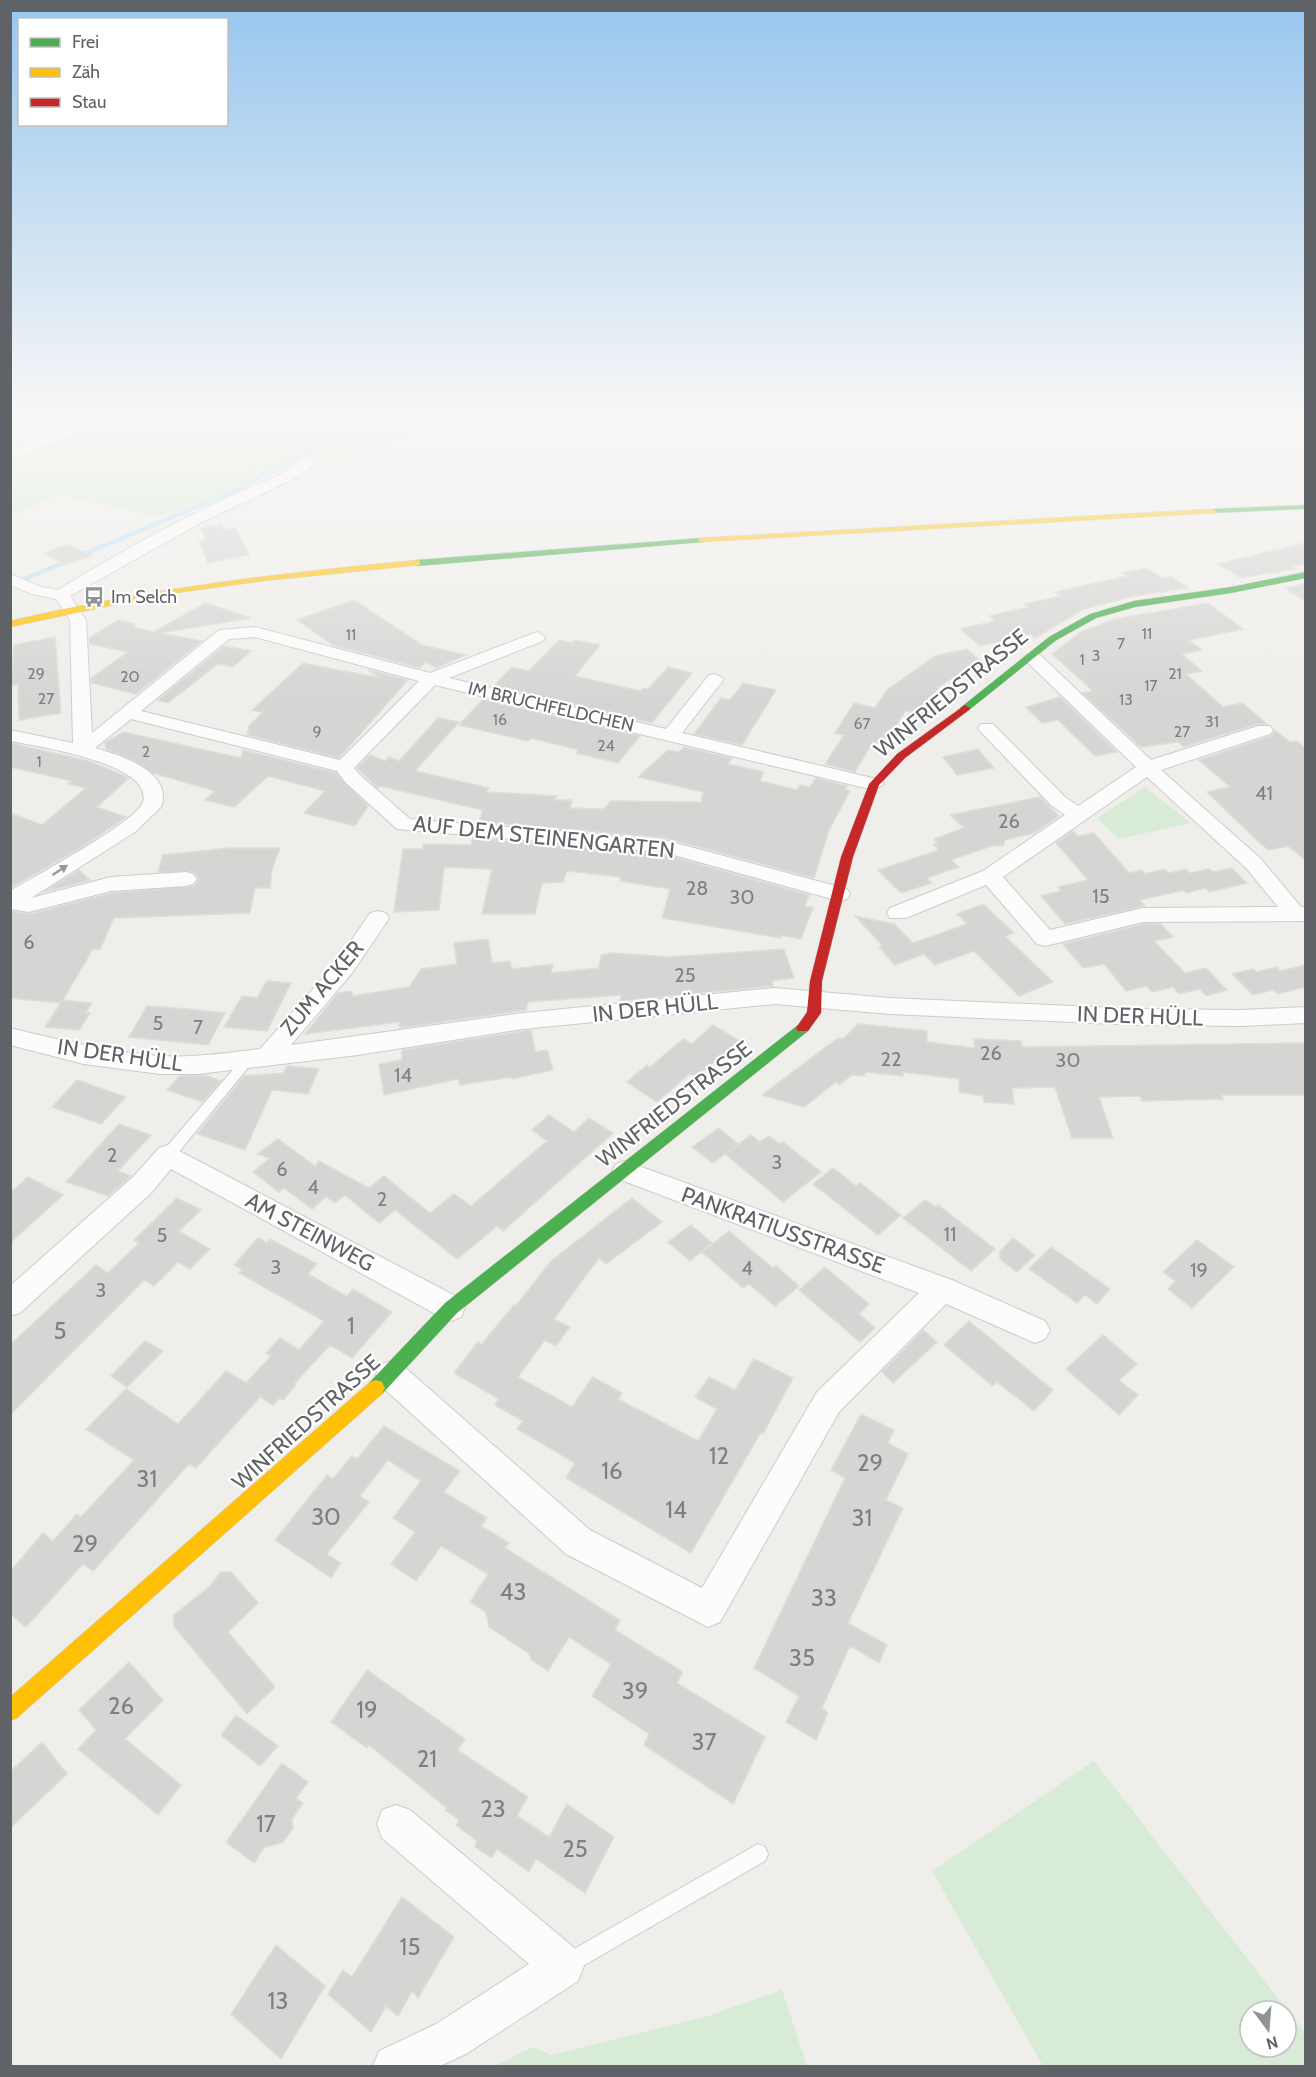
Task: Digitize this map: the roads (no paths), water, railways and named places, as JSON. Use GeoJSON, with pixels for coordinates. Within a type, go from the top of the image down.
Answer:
{"type":"FeatureCollection","features":[{"type":"Feature","properties":{"kind":"street"},"geometry":{"type":"LineString","coordinates":[[10,624],[66,601],[178,528],[217,508]]}},
{"type":"Feature","properties":{"kind":"street"},"geometry":{"type":"LineString","coordinates":[[10,579],[66,601],[191,586],[506,555],[850,529],[1286,508]]}},
{"type":"Feature","properties":{"kind":"street","name":"WINFRIEDSTRASSE"},"geometry":{"type":"LineString","coordinates":[[10,1711],[391,1375],[451,1308],[800,1031],[814,1013],[816,981],[847,857],[874,784],[901,756],[1032,657],[1051,638],[1082,619],[1110,608],[1206,594],[1305,575]]}},
{"type":"Feature","properties":{"kind":"street"},"geometry":{"type":"LineString","coordinates":[[66,601],[78,620],[88,751]]}},
{"type":"Feature","properties":{"kind":"street","name":"IM BRUCHFELDCHEN"},"geometry":{"type":"LineString","coordinates":[[88,751],[128,713],[225,634],[240,631],[255,632],[431,679],[874,784]]}},
{"type":"Feature","properties":{"kind":"street","name":"IM BRUCHFELDCHEN"},"geometry":{"type":"LineString","coordinates":[[344,767],[431,679],[537,637]]}},
{"type":"Feature","properties":{"kind":"street"},"geometry":{"type":"LineString","coordinates":[[1032,657],[1147,768],[1254,864],[1301,914]]}},
{"type":"Feature","properties":{"kind":"street"},"geometry":{"type":"LineString","coordinates":[[670,735],[715,679]]}},
{"type":"Feature","properties":{"kind":"street"},"geometry":{"type":"LineString","coordinates":[[128,713],[344,767]]}},
{"type":"Feature","properties":{"kind":"street"},"geometry":{"type":"LineString","coordinates":[[987,728],[1058,801],[1079,816]]}},
{"type":"Feature","properties":{"kind":"street"},"geometry":{"type":"LineString","coordinates":[[898,913],[990,876],[1147,768],[1264,730]]}},
{"type":"Feature","properties":{"kind":"street"},"geometry":{"type":"LineString","coordinates":[[10,735],[88,751],[139,773],[151,786],[154,796],[151,807],[133,823],[10,902]]}},
{"type":"Feature","properties":{"kind":"street","name":"AUF DEM STEINENGARTEN"},"geometry":{"type":"LineString","coordinates":[[344,767],[353,779],[404,825],[664,846],[838,894]]}},
{"type":"Feature","properties":{"kind":"street"},"geometry":{"type":"LineString","coordinates":[[990,876],[1045,939],[1143,915],[1301,914]]}},
{"type":"Feature","properties":{"kind":"street"},"geometry":{"type":"LineString","coordinates":[[10,902],[29,904],[111,884],[186,879]]}},
{"type":"Feature","properties":{"kind":"street","name":"ZUM ACKER"},"geometry":{"type":"LineString","coordinates":[[256,1059],[344,968],[378,918]]}},
{"type":"Feature","properties":{"kind":"street","name":"IN DER HÜLL"},"geometry":{"type":"LineString","coordinates":[[10,1036],[84,1055],[160,1065],[256,1059],[523,1021],[775,996],[890,1006],[1140,1017],[1242,1018],[1305,1015]]}},
{"type":"Feature","properties":{"kind":"street"},"geometry":{"type":"LineString","coordinates":[[10,1304],[142,1185],[168,1155]]}},
{"type":"Feature","properties":{"kind":"street","name":"AM STEINWEG"},"geometry":{"type":"LineString","coordinates":[[168,1155],[451,1308]]}},
{"type":"Feature","properties":{"kind":"street","name":"PANKRATIUSSTRASSE"},"geometry":{"type":"LineString","coordinates":[[624,1171],[942,1289],[1035,1330]]}},
{"type":"Feature","properties":{"kind":"street"},"geometry":{"type":"LineString","coordinates":[[391,1375],[578,1542],[708,1610],[828,1402],[942,1289]]}},
{"type":"Feature","properties":{"kind":"street"},"geometry":{"type":"LineString","coordinates":[[394,2067],[450,2039],[563,1966],[396,1824]]}},
{"type":"Feature","properties":{"kind":"lane"},"geometry":{"type":"LineString","coordinates":[[168,1155],[256,1059]]}},
{"type":"Feature","properties":{"kind":"lane"},"geometry":{"type":"LineString","coordinates":[[563,1966],[758,1854]]}},
{"type":"Feature","properties":{"kind":"waterway"},"geometry":{"type":"LineString","coordinates":[[10,585],[194,508]]}},
{"type":"Feature","properties":{"kind":"place","name":"Im Selch"},"geometry":{"type":"Point","coordinates":[94,597]}}]}
